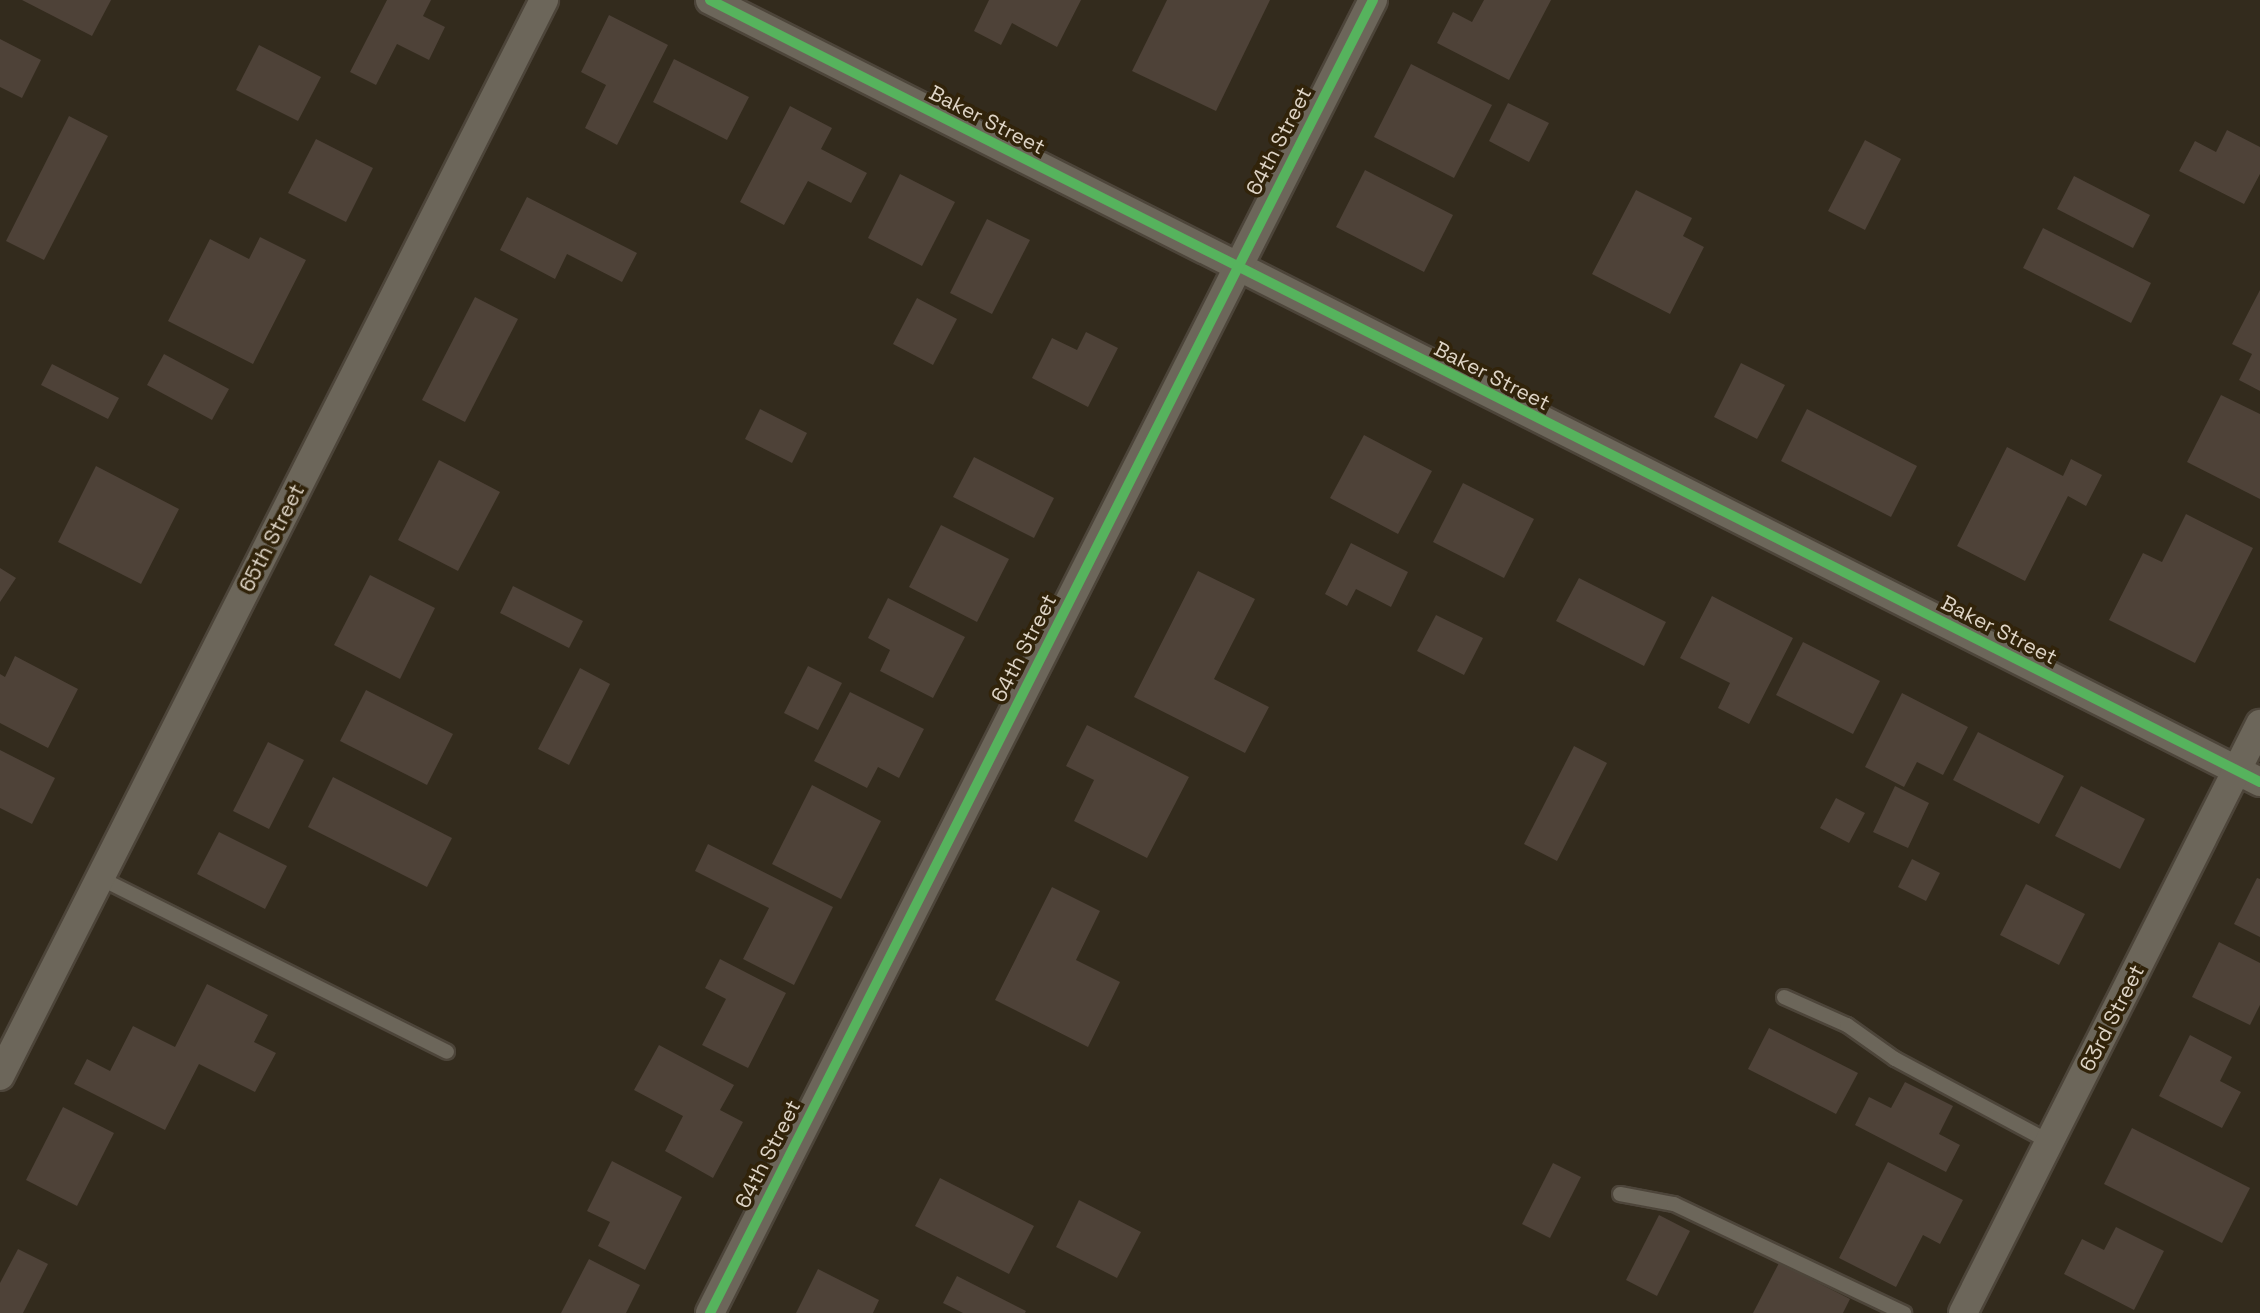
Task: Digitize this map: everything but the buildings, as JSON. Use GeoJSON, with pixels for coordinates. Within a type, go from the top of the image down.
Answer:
{"type":"FeatureCollection","features":[{"type":"Feature","properties":{"kind":"street","name":"65th Street"},"geometry":{"type":"LineString","coordinates":[[0,1076],[544,0]]}},
{"type":"Feature","properties":{"kind":"street","name":"Baker Street"},"geometry":{"type":"LineString","coordinates":[[710,0],[1236,269],[2248,776]]}},
{"type":"Feature","properties":{"kind":"street","name":"64th Street"},"geometry":{"type":"LineString","coordinates":[[710,1313],[1373,0]]}},
{"type":"Feature","properties":{"kind":"street","name":"63rd Street"},"geometry":{"type":"LineString","coordinates":[[1964,1313],[2050,1142],[2248,776],[2260,724]]}},
{"type":"Feature","properties":{"kind":"lane"},"geometry":{"type":"LineString","coordinates":[[100,877],[447,1052]]}},
{"type":"Feature","properties":{"kind":"lane"},"geometry":{"type":"LineString","coordinates":[[1784,997],[1847,1025],[1895,1059],[2050,1142]]}},
{"type":"Feature","properties":{"kind":"lane"},"geometry":{"type":"LineString","coordinates":[[1620,1194],[1674,1203],[1904,1313]]}},
{"type":"Feature","properties":{"kind":"cycle path"},"geometry":{"type":"LineString","coordinates":[[710,0],[2260,782]]}},
{"type":"Feature","properties":{"kind":"cycle path"},"geometry":{"type":"LineString","coordinates":[[710,1313],[1373,0]]}}]}
